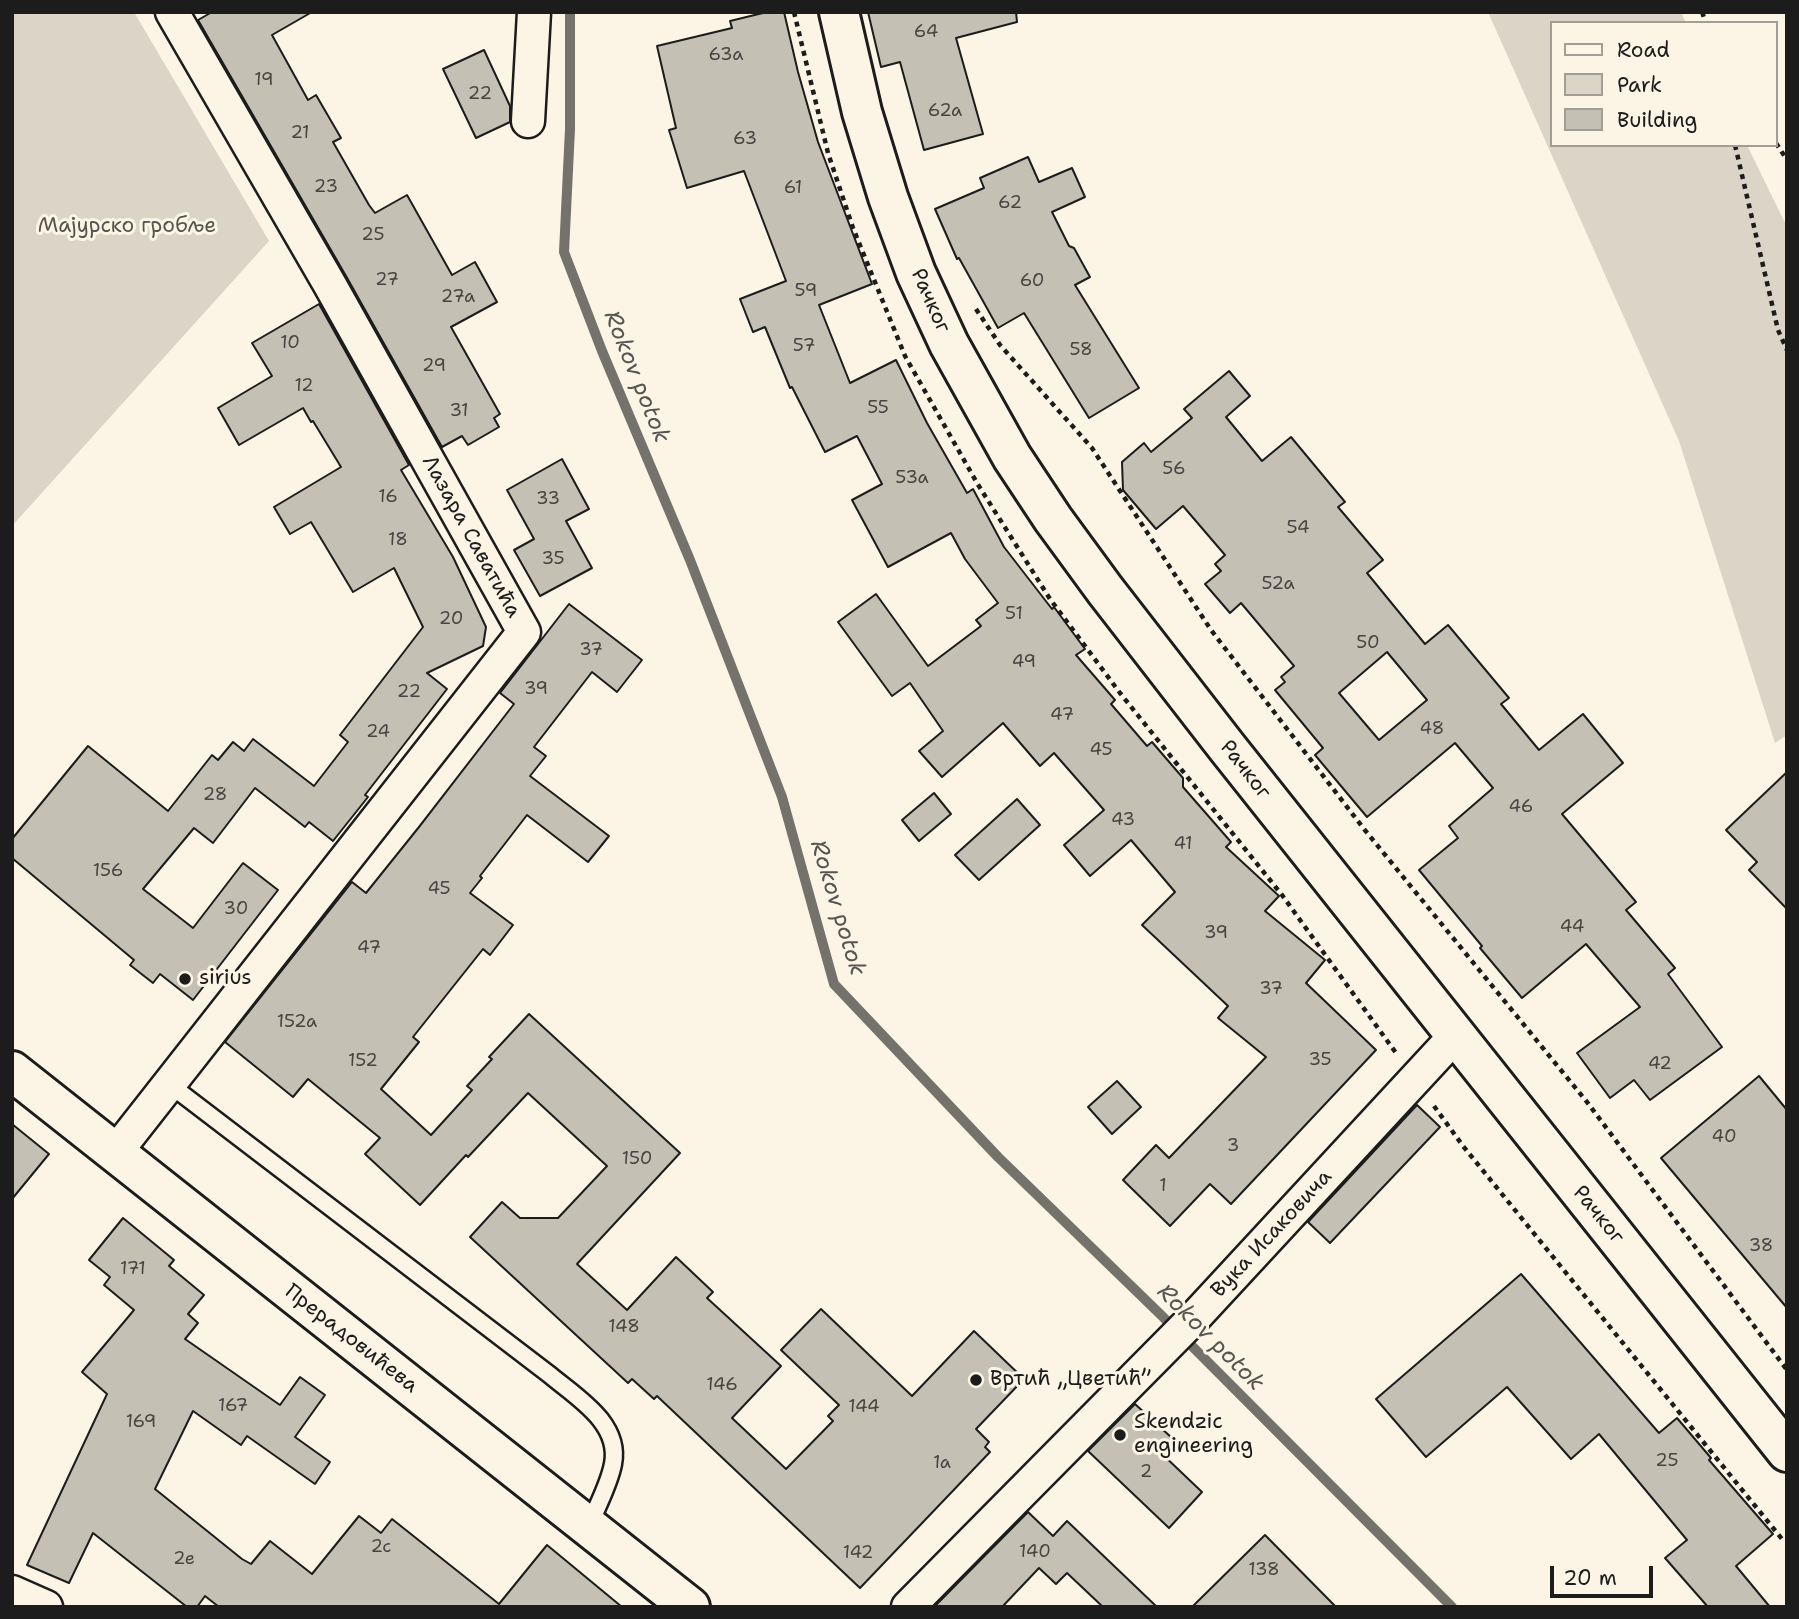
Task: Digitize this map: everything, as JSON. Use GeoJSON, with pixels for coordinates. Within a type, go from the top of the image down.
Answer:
{"type":"FeatureCollection","features":[{"type":"Feature","properties":{"kind":"main road","name":"Рачког"},"geometry":{"type":"LineString","coordinates":[[839,12],[862,112],[888,197],[912,260],[949,344],[1012,457],[1105,590],[1455,1036],[1787,1452]]}},
{"type":"Feature","properties":{"kind":"main road","name":"Прерадовићева"},"geometry":{"type":"LineString","coordinates":[[12,1071],[590,1526],[681,1604]]}},
{"type":"Feature","properties":{"kind":"street","name":"Лазара Саватића"},"geometry":{"type":"LineString","coordinates":[[115,1153],[524,632],[330,285],[172,12]]}},
{"type":"Feature","properties":{"kind":"street"},"geometry":{"type":"LineString","coordinates":[[528,121],[534,12]]}},
{"type":"Feature","properties":{"kind":"street","name":"Вука Исаковича"},"geometry":{"type":"LineString","coordinates":[[908,1607],[1195,1317],[1455,1036]]}},
{"type":"Feature","properties":{"kind":"street"},"geometry":{"type":"LineString","coordinates":[[12,1592],[46,1607]]}},
{"type":"Feature","properties":{"kind":"lane"},"geometry":{"type":"LineString","coordinates":[[169,1084],[550,1375],[599,1416],[611,1438],[614,1463],[590,1526]]}},
{"type":"Feature","properties":{"kind":"path"},"geometry":{"type":"LineString","coordinates":[[1735,147],[1778,330],[1787,350]]}},
{"type":"Feature","properties":{"kind":"path"},"geometry":{"type":"LineString","coordinates":[[970,300],[1000,345],[1092,448],[1211,630],[1364,829],[1587,1102],[1787,1370]]}},
{"type":"Feature","properties":{"kind":"green space","name":"Мајурско гробље"},"geometry":{"type":"Polygon","coordinates":[[[12,12],[134,12],[269,241],[12,526],[12,12]]]}},
{"type":"Feature","properties":{"kind":"green space"},"geometry":{"type":"Polygon","coordinates":[[[1488,12],[1681,12],[1685,21],[1550,21],[1550,147],[1748,147],[1787,227],[1787,735],[1775,743],[1679,441],[1488,12]]]}},
{"type":"Feature","properties":{"kind":"building"},"geometry":{"type":"Polygon","coordinates":[[[212,12],[312,12],[272,35],[308,100],[316,95],[341,138],[333,142],[369,205],[375,213],[407,195],[452,275],[475,262],[497,302],[451,327],[500,414],[494,418],[499,427],[468,445],[462,436],[442,447],[198,20],[212,12]]]}},
{"type":"Feature","properties":{"kind":"building"},"geometry":{"type":"Polygon","coordinates":[[[767,12],[784,12],[818,142],[872,284],[819,305],[850,383],[896,360],[927,423],[967,493],[973,489],[1004,547],[1085,649],[1076,655],[1115,700],[1111,704],[1147,746],[1152,742],[1183,778],[1183,787],[1231,842],[1226,847],[1279,896],[1265,911],[1325,960],[1306,983],[1376,1050],[1231,1204],[1210,1184],[1170,1226],[1123,1180],[1156,1145],[1169,1158],[1266,1057],[1218,1018],[1228,1006],[1142,925],[1175,892],[1131,840],[1090,876],[1064,845],[1104,810],[1054,753],[1040,766],[1003,723],[942,777],[919,751],[943,731],[910,683],[892,696],[838,622],[876,594],[928,666],[981,626],[976,620],[998,603],[965,559],[951,533],[888,567],[852,500],[882,484],[857,436],[825,452],[792,387],[790,388],[765,327],[753,332],[740,299],[786,281],[744,171],[687,188],[669,130],[676,128],[657,46],[732,28],[730,21],[767,12]]]}},
{"type":"Feature","properties":{"kind":"building"},"geometry":{"type":"Polygon","coordinates":[[[868,12],[1016,12],[1017,22],[956,38],[983,134],[924,150],[900,62],[881,67],[868,12]]]}},
{"type":"Feature","properties":{"kind":"building"},"geometry":{"type":"Polygon","coordinates":[[[484,50],[510,106],[510,122],[476,138],[443,69],[484,50]]]}},
{"type":"Feature","properties":{"kind":"building"},"geometry":{"type":"Polygon","coordinates":[[[1028,157],[1039,182],[1072,168],[1085,197],[1052,212],[1069,246],[1074,248],[1090,277],[1075,285],[1139,388],[1089,418],[1024,313],[998,328],[959,258],[957,259],[935,209],[984,188],[980,178],[1028,157]]]}},
{"type":"Feature","properties":{"kind":"building"},"geometry":{"type":"Polygon","coordinates":[[[319,304],[409,465],[401,470],[453,557],[486,627],[483,646],[427,673],[447,689],[333,841],[309,822],[305,827],[255,788],[213,843],[194,828],[143,889],[193,928],[243,863],[278,890],[193,1000],[160,974],[153,983],[130,965],[134,960],[12,858],[12,839],[88,746],[168,811],[212,755],[218,760],[233,742],[244,751],[253,739],[314,786],[348,742],[340,735],[423,627],[394,568],[353,592],[311,522],[290,534],[274,507],[341,467],[303,408],[239,445],[218,408],[272,376],[252,343],[319,304]]]}},
{"type":"Feature","properties":{"kind":"building"},"geometry":{"type":"Polygon","coordinates":[[[1229,371],[1250,396],[1226,417],[1262,461],[1291,437],[1345,502],[1338,507],[1383,560],[1367,573],[1425,644],[1448,625],[1509,698],[1501,704],[1539,750],[1583,714],[1623,763],[1562,814],[1636,902],[1626,910],[1675,968],[1668,974],[1722,1047],[1650,1100],[1634,1080],[1610,1098],[1577,1053],[1640,1007],[1586,944],[1522,998],[1419,870],[1458,838],[1449,826],[1493,788],[1455,743],[1367,817],[1315,755],[1323,748],[1275,690],[1285,682],[1281,677],[1294,666],[1241,603],[1230,613],[1205,584],[1221,571],[1215,564],[1225,555],[1183,506],[1156,529],[1123,490],[1122,462],[1144,443],[1151,452],[1192,418],[1184,409],[1229,371]],[[1387,652],[1339,693],[1379,740],[1427,700],[1387,652]]]}},
{"type":"Feature","properties":{"kind":"building"},"geometry":{"type":"Polygon","coordinates":[[[562,459],[589,509],[566,521],[592,568],[540,596],[514,550],[534,539],[507,490],[562,459]]]}},
{"type":"Feature","properties":{"kind":"building"},"geometry":{"type":"Polygon","coordinates":[[[569,604],[642,660],[617,692],[592,672],[534,747],[546,756],[530,776],[609,836],[588,862],[527,815],[470,893],[513,925],[490,955],[483,949],[413,1037],[419,1042],[381,1089],[431,1135],[472,1090],[467,1086],[492,1059],[489,1057],[529,1014],[680,1153],[577,1264],[627,1310],[676,1257],[713,1292],[707,1298],[781,1366],[732,1418],[786,1469],[833,1421],[828,1416],[839,1405],[781,1350],[821,1309],[912,1396],[974,1331],[1024,1379],[976,1429],[989,1442],[985,1447],[990,1452],[860,1588],[657,1396],[654,1399],[632,1379],[628,1383],[470,1237],[502,1202],[520,1218],[558,1218],[607,1166],[528,1093],[420,1205],[365,1154],[380,1138],[308,1079],[293,1097],[225,1042],[352,882],[366,893],[419,827],[514,704],[500,693],[569,604]]]}},
{"type":"Feature","properties":{"kind":"building"},"geometry":{"type":"Polygon","coordinates":[[[1787,772],[1787,909],[1749,870],[1757,862],[1726,830],[1787,772]]]}},
{"type":"Feature","properties":{"kind":"building"},"geometry":{"type":"Polygon","coordinates":[[[934,793],[951,814],[919,841],[902,820],[934,793]]]}},
{"type":"Feature","properties":{"kind":"building"},"geometry":{"type":"Polygon","coordinates":[[[1017,799],[1040,825],[979,880],[955,855],[1017,799]]]}},
{"type":"Feature","properties":{"kind":"building"},"geometry":{"type":"Polygon","coordinates":[[[1759,1076],[1787,1110],[1787,1308],[1661,1158],[1759,1076]]]}},
{"type":"Feature","properties":{"kind":"building"},"geometry":{"type":"Polygon","coordinates":[[[1117,1081],[1141,1107],[1112,1134],[1088,1107],[1117,1081]]]}},
{"type":"Feature","properties":{"kind":"building"},"geometry":{"type":"Polygon","coordinates":[[[1417,1105],[1440,1127],[1330,1243],[1308,1222],[1417,1105]]]}},
{"type":"Feature","properties":{"kind":"building"},"geometry":{"type":"Polygon","coordinates":[[[12,1124],[49,1154],[12,1199],[12,1124]]]}},
{"type":"Feature","properties":{"kind":"building"},"geometry":{"type":"Polygon","coordinates":[[[123,1218],[174,1260],[169,1266],[204,1295],[188,1314],[198,1323],[185,1339],[280,1405],[300,1377],[325,1395],[295,1437],[330,1462],[315,1484],[247,1436],[241,1445],[193,1411],[155,1489],[242,1559],[251,1564],[270,1541],[312,1574],[359,1516],[381,1533],[392,1519],[499,1604],[547,1545],[622,1607],[219,1607],[205,1596],[197,1607],[187,1607],[93,1533],[69,1583],[27,1565],[107,1394],[82,1372],[134,1310],[104,1285],[110,1277],[89,1260],[123,1218]]]}},
{"type":"Feature","properties":{"kind":"building"},"geometry":{"type":"Polygon","coordinates":[[[1521,1274],[1659,1433],[1677,1418],[1711,1458],[1709,1460],[1773,1534],[1736,1566],[1770,1607],[1708,1607],[1665,1558],[1687,1540],[1599,1434],[1571,1459],[1507,1387],[1426,1457],[1376,1399],[1521,1274]]]}},
{"type":"Feature","properties":{"kind":"building"},"geometry":{"type":"Polygon","coordinates":[[[1135,1404],[1172,1438],[1160,1452],[1202,1492],[1169,1528],[1088,1451],[1135,1404]]]}},
{"type":"Feature","properties":{"kind":"building"},"geometry":{"type":"Polygon","coordinates":[[[1028,1512],[1053,1536],[1067,1521],[1157,1607],[1103,1607],[1067,1573],[1056,1584],[1039,1568],[1002,1607],[934,1607],[1028,1512]]]}},
{"type":"Feature","properties":{"kind":"building"},"geometry":{"type":"Polygon","coordinates":[[[1265,1535],[1336,1607],[1192,1607],[1265,1535]]]}},
{"type":"Feature","properties":{"kind":"waterway","name":"Rokov potok"},"geometry":{"type":"LineString","coordinates":[[570,12],[570,129],[564,252],[602,351],[690,560],[782,797],[834,984],[998,1157],[1159,1313],[1452,1607]]}},
{"type":"Feature","properties":{"kind":"place","name":"sirius"},"geometry":{"type":"Point","coordinates":[185,979]}},
{"type":"Feature","properties":{"kind":"place","name":"Вртић „Цветић”"},"geometry":{"type":"Point","coordinates":[976,1380]}},
{"type":"Feature","properties":{"kind":"place","name":"Skendzic engineering"},"geometry":{"type":"Point","coordinates":[1120,1435]}}]}
